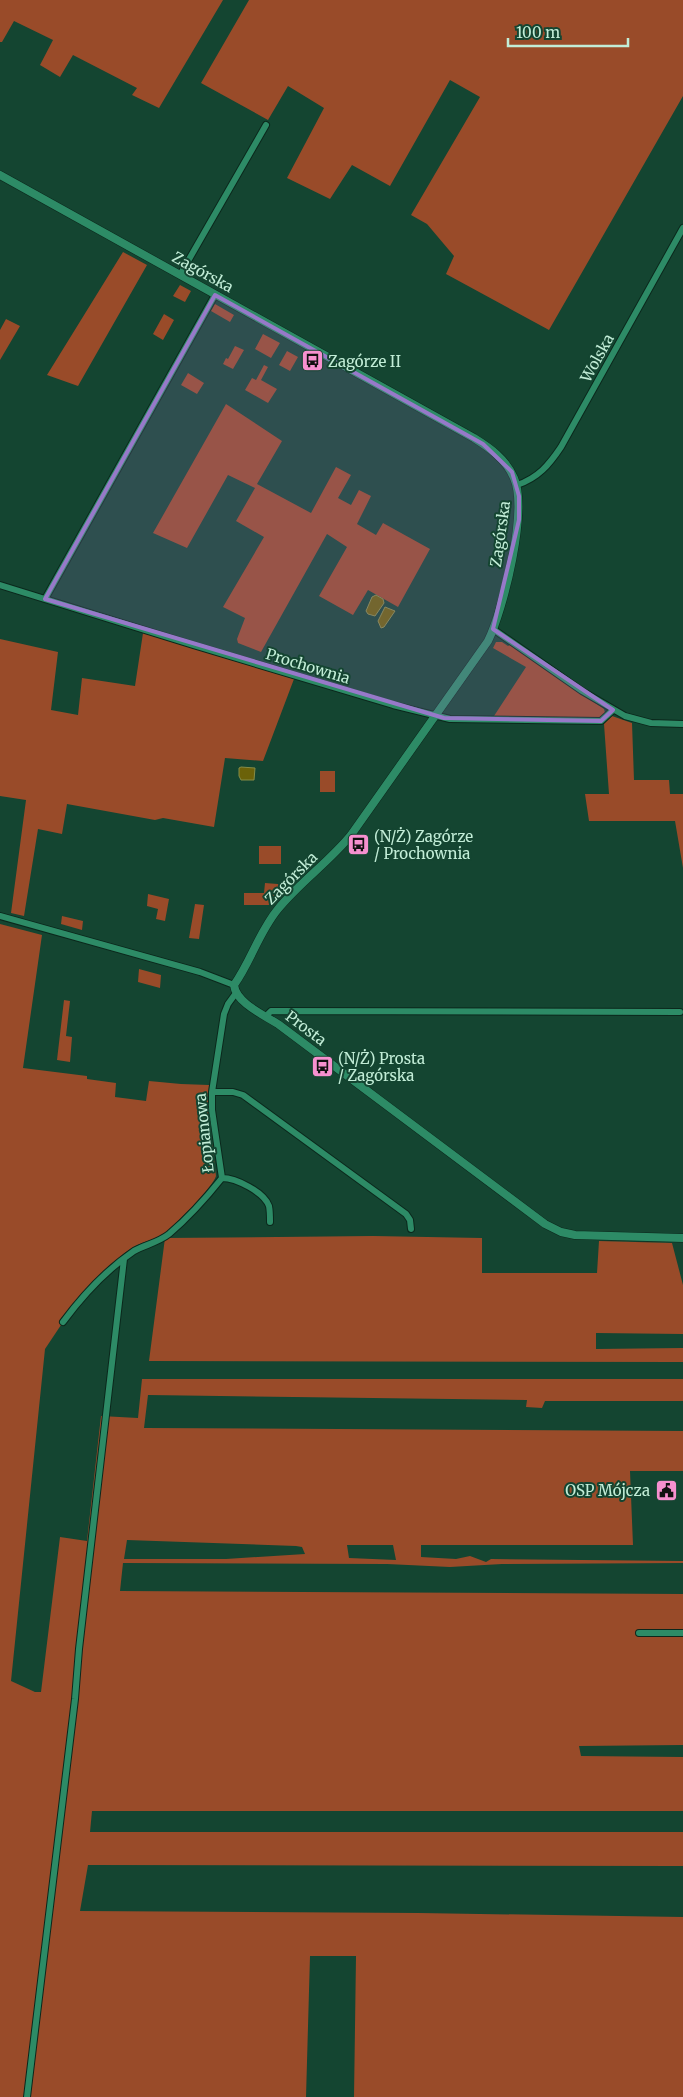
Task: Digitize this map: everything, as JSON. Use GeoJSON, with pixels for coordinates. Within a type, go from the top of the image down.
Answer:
{"type":"FeatureCollection","features":[{"type":"Feature","properties":{"kind":"street"},"geometry":{"type":"LineString","coordinates":[[180,275],[266,125]]}},
{"type":"Feature","properties":{"kind":"street","name":"Zagórska"},"geometry":{"type":"LineString","coordinates":[[0,175],[483,444],[503,460],[512,472],[517,485],[519,520],[501,607],[488,641],[352,835],[277,910],[257,941],[235,989]]}},
{"type":"Feature","properties":{"kind":"street","name":"Wolska"},"geometry":{"type":"LineString","coordinates":[[517,485],[529,481],[547,468],[561,447],[683,228]]}},
{"type":"Feature","properties":{"kind":"street"},"geometry":{"type":"LineString","coordinates":[[45,599],[215,294]]}},
{"type":"Feature","properties":{"kind":"street","name":"Prochownia"},"geometry":{"type":"LineString","coordinates":[[0,585],[393,705],[450,719],[594,721],[606,718],[612,710]]}},
{"type":"Feature","properties":{"kind":"street"},"geometry":{"type":"LineString","coordinates":[[493,629],[612,710],[638,721],[683,724]]}},
{"type":"Feature","properties":{"kind":"street","name":"Prosta"},"geometry":{"type":"LineString","coordinates":[[0,916],[200,972],[235,989],[266,1016],[545,1224],[561,1232],[575,1235],[683,1238]]}},
{"type":"Feature","properties":{"kind":"street","name":"Łopianowa"},"geometry":{"type":"LineString","coordinates":[[63,1322],[97,1281],[145,1245],[167,1236],[207,1196],[222,1178],[212,1110],[212,1092],[224,1014],[235,989]]}},
{"type":"Feature","properties":{"kind":"street"},"geometry":{"type":"LineString","coordinates":[[266,1016],[271,1011],[680,1012]]}},
{"type":"Feature","properties":{"kind":"street"},"geometry":{"type":"LineString","coordinates":[[212,1092],[233,1092],[243,1095],[406,1214],[410,1220],[411,1228]]}},
{"type":"Feature","properties":{"kind":"street"},"geometry":{"type":"LineString","coordinates":[[222,1178],[240,1181],[266,1201],[269,1207],[270,1222]]}},
{"type":"Feature","properties":{"kind":"street"},"geometry":{"type":"LineString","coordinates":[[27,2097],[75,1699],[79,1649],[124,1259]]}},
{"type":"Feature","properties":{"kind":"street"},"geometry":{"type":"LineString","coordinates":[[639,1633],[683,1633]]}},
{"type":"Feature","properties":{"kind":"highlighted area"},"geometry":{"type":"Polygon","coordinates":[[[215,295],[483,444],[512,472],[519,496],[519,520],[493,629],[613,710],[601,721],[444,718],[45,599],[215,295]]]}},
{"type":"Feature","properties":{"kind":"shaded area"},"geometry":{"type":"Polygon","coordinates":[[[0,0],[223,0],[159,108],[132,95],[137,88],[73,55],[60,77],[40,65],[53,40],[14,21],[2,42],[0,42],[0,0]]]}},
{"type":"Feature","properties":{"kind":"shaded area"},"geometry":{"type":"Polygon","coordinates":[[[249,0],[683,0],[683,96],[549,330],[446,274],[454,256],[427,224],[411,215],[480,97],[450,80],[390,186],[352,165],[330,199],[287,178],[324,108],[288,86],[268,120],[201,83],[249,0]]]}},
{"type":"Feature","properties":{"kind":"shaded area"},"geometry":{"type":"Polygon","coordinates":[[[123,252],[147,265],[78,386],[47,375],[123,252]]]}},
{"type":"Feature","properties":{"kind":"shaded area"},"geometry":{"type":"Polygon","coordinates":[[[180,285],[191,291],[185,302],[173,296],[180,285]]]}},
{"type":"Feature","properties":{"kind":"shaded area"},"geometry":{"type":"Polygon","coordinates":[[[215,304],[234,315],[230,322],[211,311],[215,304]]]}},
{"type":"Feature","properties":{"kind":"shaded area"},"geometry":{"type":"Polygon","coordinates":[[[164,314],[174,320],[163,340],[153,334],[164,314]]]}},
{"type":"Feature","properties":{"kind":"shaded area"},"geometry":{"type":"Polygon","coordinates":[[[6,319],[20,326],[0,360],[0,330],[6,319]]]}},
{"type":"Feature","properties":{"kind":"shaded area"},"geometry":{"type":"Polygon","coordinates":[[[263,334],[280,343],[271,358],[255,349],[263,334]]]}},
{"type":"Feature","properties":{"kind":"shaded area"},"geometry":{"type":"Polygon","coordinates":[[[235,346],[244,350],[233,369],[223,364],[235,346]]]}},
{"type":"Feature","properties":{"kind":"shaded area"},"geometry":{"type":"Polygon","coordinates":[[[287,351],[298,357],[290,371],[279,365],[287,351]]]}},
{"type":"Feature","properties":{"kind":"shaded area"},"geometry":{"type":"Polygon","coordinates":[[[264,365],[268,367],[261,380],[277,389],[268,403],[245,390],[252,378],[256,380],[264,365]]]}},
{"type":"Feature","properties":{"kind":"shaded area"},"geometry":{"type":"Polygon","coordinates":[[[188,373],[204,383],[197,394],[181,385],[188,373]]]}},
{"type":"Feature","properties":{"kind":"shaded area"},"geometry":{"type":"Polygon","coordinates":[[[226,404],[282,441],[257,484],[311,513],[336,467],[351,475],[338,498],[351,505],[359,490],[371,496],[357,524],[376,535],[383,523],[430,549],[398,607],[368,590],[353,615],[319,596],[347,547],[327,534],[261,652],[238,643],[237,639],[245,618],[223,607],[264,537],[236,521],[255,488],[228,475],[187,548],[153,533],[226,404]]]}},
{"type":"Feature","properties":{"kind":"shaded area"},"geometry":{"type":"Polygon","coordinates":[[[376,595],[383,599],[384,603],[375,616],[368,614],[366,611],[372,597],[376,595]]]}},
{"type":"Feature","properties":{"kind":"shaded area"},"geometry":{"type":"Polygon","coordinates":[[[385,607],[395,611],[384,627],[381,628],[378,621],[385,607]]]}},
{"type":"Feature","properties":{"kind":"shaded area"},"geometry":{"type":"Polygon","coordinates":[[[143,633],[294,679],[263,761],[225,758],[214,827],[163,818],[155,820],[67,804],[62,834],[38,829],[24,916],[11,913],[26,800],[0,796],[0,639],[58,652],[51,710],[78,715],[82,678],[135,686],[143,633]]]}},
{"type":"Feature","properties":{"kind":"shaded area"},"geometry":{"type":"Polygon","coordinates":[[[496,642],[510,645],[604,709],[605,713],[599,718],[494,716],[526,667],[493,648],[496,642]]]}},
{"type":"Feature","properties":{"kind":"shaded area"},"geometry":{"type":"Polygon","coordinates":[[[612,716],[632,723],[634,780],[669,780],[670,794],[683,794],[683,868],[675,821],[589,821],[585,794],[609,794],[604,724],[612,716]]]}},
{"type":"Feature","properties":{"kind":"shaded area"},"geometry":{"type":"Polygon","coordinates":[[[239,768],[255,768],[254,780],[241,780],[239,768]]]}},
{"type":"Feature","properties":{"kind":"shaded area"},"geometry":{"type":"Polygon","coordinates":[[[320,771],[335,771],[335,792],[320,792],[320,771]]]}},
{"type":"Feature","properties":{"kind":"shaded area"},"geometry":{"type":"Polygon","coordinates":[[[259,846],[281,846],[281,864],[259,864],[259,846]]]}},
{"type":"Feature","properties":{"kind":"shaded area"},"geometry":{"type":"Polygon","coordinates":[[[265,883],[290,885],[272,905],[244,905],[244,893],[264,893],[265,883]]]}},
{"type":"Feature","properties":{"kind":"shaded area"},"geometry":{"type":"Polygon","coordinates":[[[148,894],[169,899],[165,921],[156,919],[158,909],[147,906],[148,894]]]}},
{"type":"Feature","properties":{"kind":"shaded area"},"geometry":{"type":"Polygon","coordinates":[[[195,904],[204,905],[199,939],[189,938],[195,904]]]}},
{"type":"Feature","properties":{"kind":"shaded area"},"geometry":{"type":"Polygon","coordinates":[[[62,916],[83,921],[82,930],[61,924],[62,916]]]}},
{"type":"Feature","properties":{"kind":"shaded area"},"geometry":{"type":"Polygon","coordinates":[[[0,924],[42,935],[23,1068],[87,1076],[87,1079],[116,1083],[115,1097],[146,1101],[149,1081],[209,1085],[208,1110],[216,1176],[200,1198],[167,1231],[159,1237],[133,1247],[113,1262],[95,1280],[62,1318],[63,1322],[45,1349],[11,1681],[35,1692],[41,1692],[60,1537],[87,1541],[101,1416],[138,1418],[142,1379],[683,1379],[683,1401],[545,1401],[542,1408],[526,1407],[527,1400],[148,1395],[144,1428],[683,1431],[683,1471],[630,1471],[633,1545],[421,1545],[421,1557],[456,1559],[470,1556],[486,1562],[491,1559],[683,1561],[683,1563],[502,1564],[450,1567],[387,1564],[123,1563],[120,1591],[683,1594],[683,1745],[579,1746],[581,1756],[683,1757],[683,1811],[92,1811],[90,1832],[683,1832],[683,1866],[88,1865],[80,1911],[683,1917],[683,2097],[354,2097],[356,1956],[310,1956],[306,2097],[0,2097],[0,924]],[[127,1540],[124,1559],[226,1559],[305,1554],[302,1547],[296,1546],[127,1540]],[[347,1545],[349,1558],[396,1560],[393,1545],[347,1545]]]}},
{"type":"Feature","properties":{"kind":"shaded area"},"geometry":{"type":"Polygon","coordinates":[[[139,969],[161,975],[160,988],[138,982],[139,969]]]}},
{"type":"Feature","properties":{"kind":"shaded area"},"geometry":{"type":"Polygon","coordinates":[[[64,1000],[70,1001],[66,1036],[72,1037],[70,1062],[57,1060],[64,1000]]]}},
{"type":"Feature","properties":{"kind":"shaded area"},"geometry":{"type":"Polygon","coordinates":[[[373,1236],[482,1238],[482,1273],[597,1273],[599,1241],[672,1243],[683,1285],[683,1334],[596,1333],[596,1349],[683,1348],[683,1362],[149,1361],[165,1238],[373,1236]]]}},
{"type":"Feature","properties":{"kind":"place","name":"Zagórze II"},"geometry":{"type":"Point","coordinates":[312,361]}},
{"type":"Feature","properties":{"kind":"place","name":"(N/Ż) Zagórze / Prochownia"},"geometry":{"type":"Point","coordinates":[358,845]}},
{"type":"Feature","properties":{"kind":"place","name":"(N/Ż) Prosta / Zagórska"},"geometry":{"type":"Point","coordinates":[322,1067]}},
{"type":"Feature","properties":{"kind":"place","name":"OSP Mójcza"},"geometry":{"type":"Point","coordinates":[666,1490]}}]}
